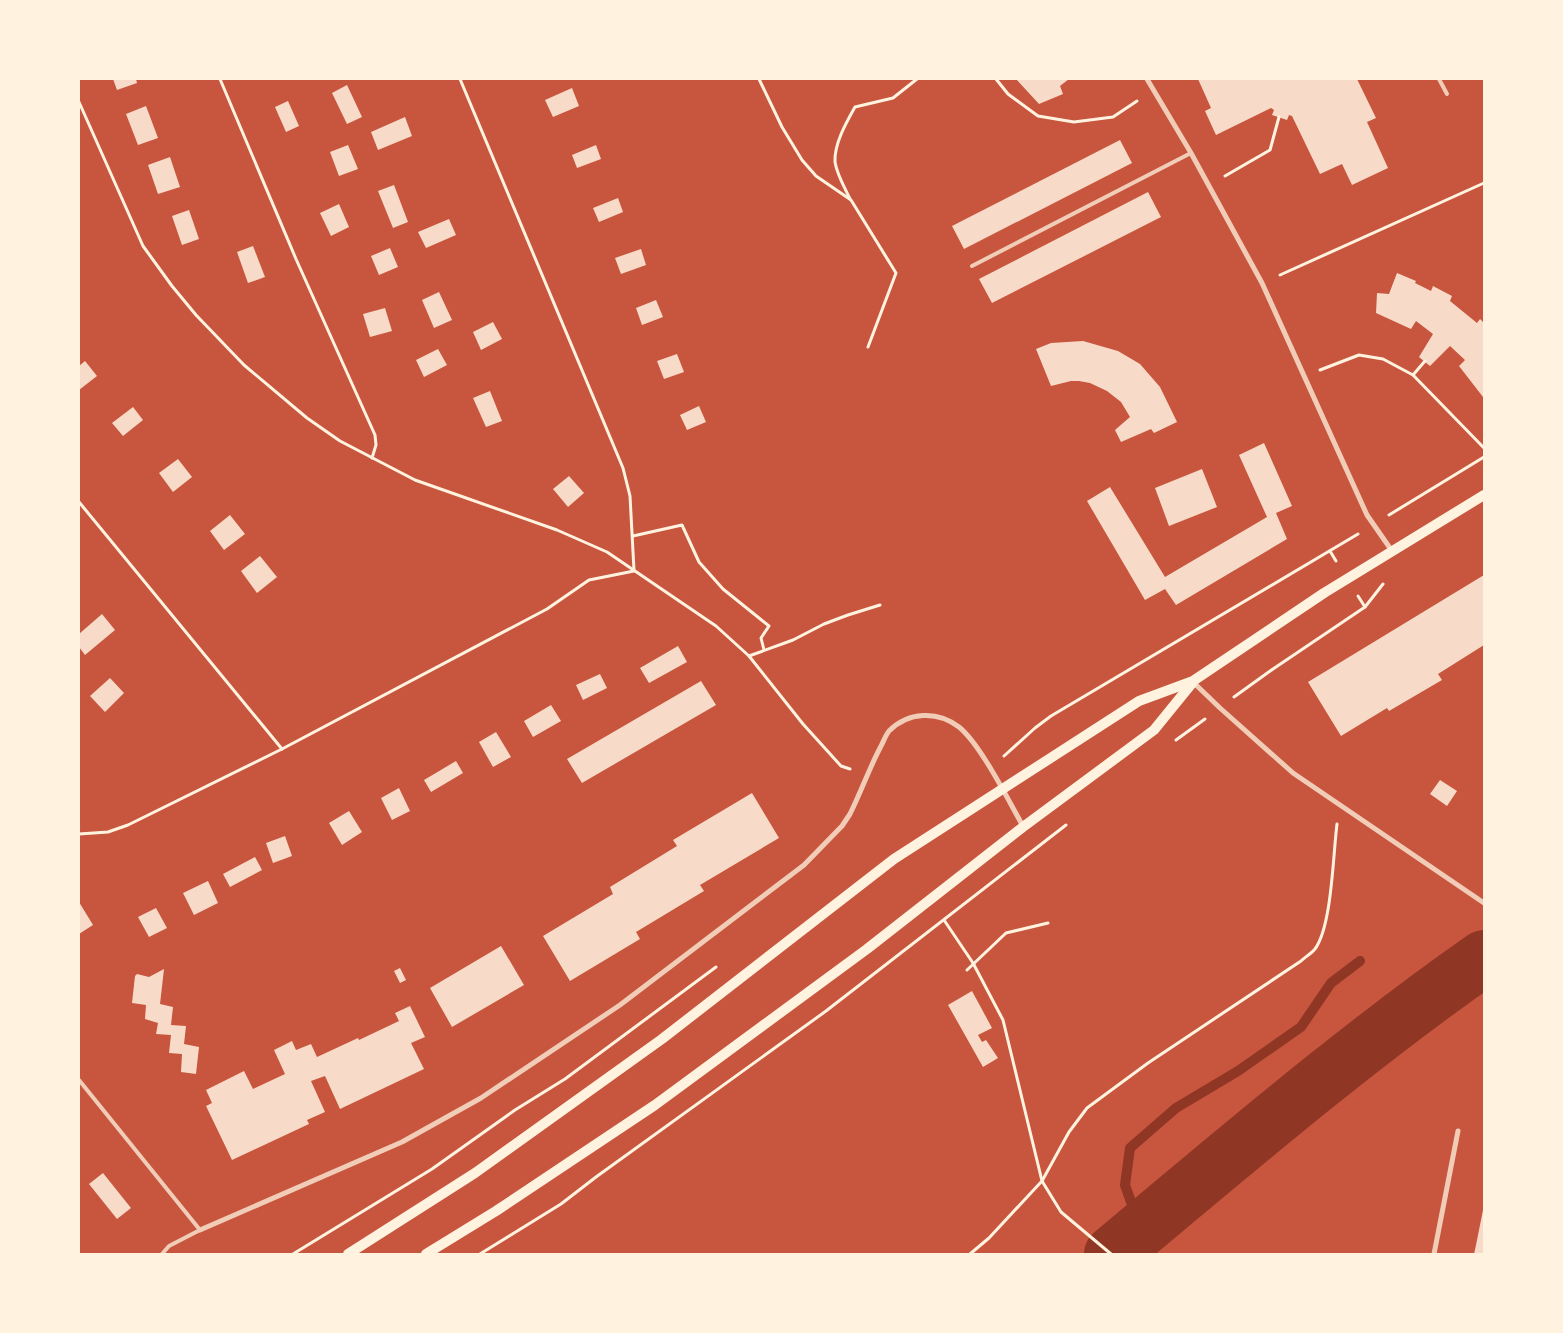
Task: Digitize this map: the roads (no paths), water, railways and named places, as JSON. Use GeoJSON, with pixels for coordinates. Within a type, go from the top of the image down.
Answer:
{"type":"FeatureCollection","features":[{"type":"Feature","properties":{"kind":"main road"},"geometry":{"type":"LineString","coordinates":[[348,1254],[475,1173],[560,1113],[662,1039],[894,859],[1139,701],[1193,681],[1324,593],[1484,495]]}},
{"type":"Feature","properties":{"kind":"main road"},"geometry":{"type":"LineString","coordinates":[[426,1254],[496,1211],[656,1105],[867,949],[1023,827],[1154,730],[1193,681]]}},
{"type":"Feature","properties":{"kind":"street"},"geometry":{"type":"LineString","coordinates":[[1147,79],[1191,153],[1262,283],[1368,515],[1392,551]]}},
{"type":"Feature","properties":{"kind":"street"},"geometry":{"type":"LineString","coordinates":[[1193,681],[1220,708],[1293,773],[1484,904]]}},
{"type":"Feature","properties":{"kind":"street"},"geometry":{"type":"LineString","coordinates":[[200,1230],[402,1142],[482,1098],[620,1005],[804,865],[842,826],[856,802],[888,732],[901,722],[916,715],[934,716],[945,719],[959,727],[982,758],[1023,827]]}},
{"type":"Feature","properties":{"kind":"street"},"geometry":{"type":"LineString","coordinates":[[1434,1254],[1458,1131]]}},
{"type":"Feature","properties":{"kind":"lane"},"geometry":{"type":"LineString","coordinates":[[1439,79],[1447,94]]}},
{"type":"Feature","properties":{"kind":"lane"},"geometry":{"type":"LineString","coordinates":[[972,266],[1191,153]]}},
{"type":"Feature","properties":{"kind":"lane"},"geometry":{"type":"LineString","coordinates":[[79,1080],[200,1230],[169,1246],[162,1254]]}},
{"type":"Feature","properties":{"kind":"waterway"},"geometry":{"type":"LineString","coordinates":[[1112,1254],[1341,1065],[1484,958]]}},
{"type":"Feature","properties":{"kind":"waterway"},"geometry":{"type":"LineString","coordinates":[[1141,1230],[1125,1185],[1130,1148],[1176,1108],[1238,1071],[1301,1027],[1331,983],[1360,961]]}}]}
